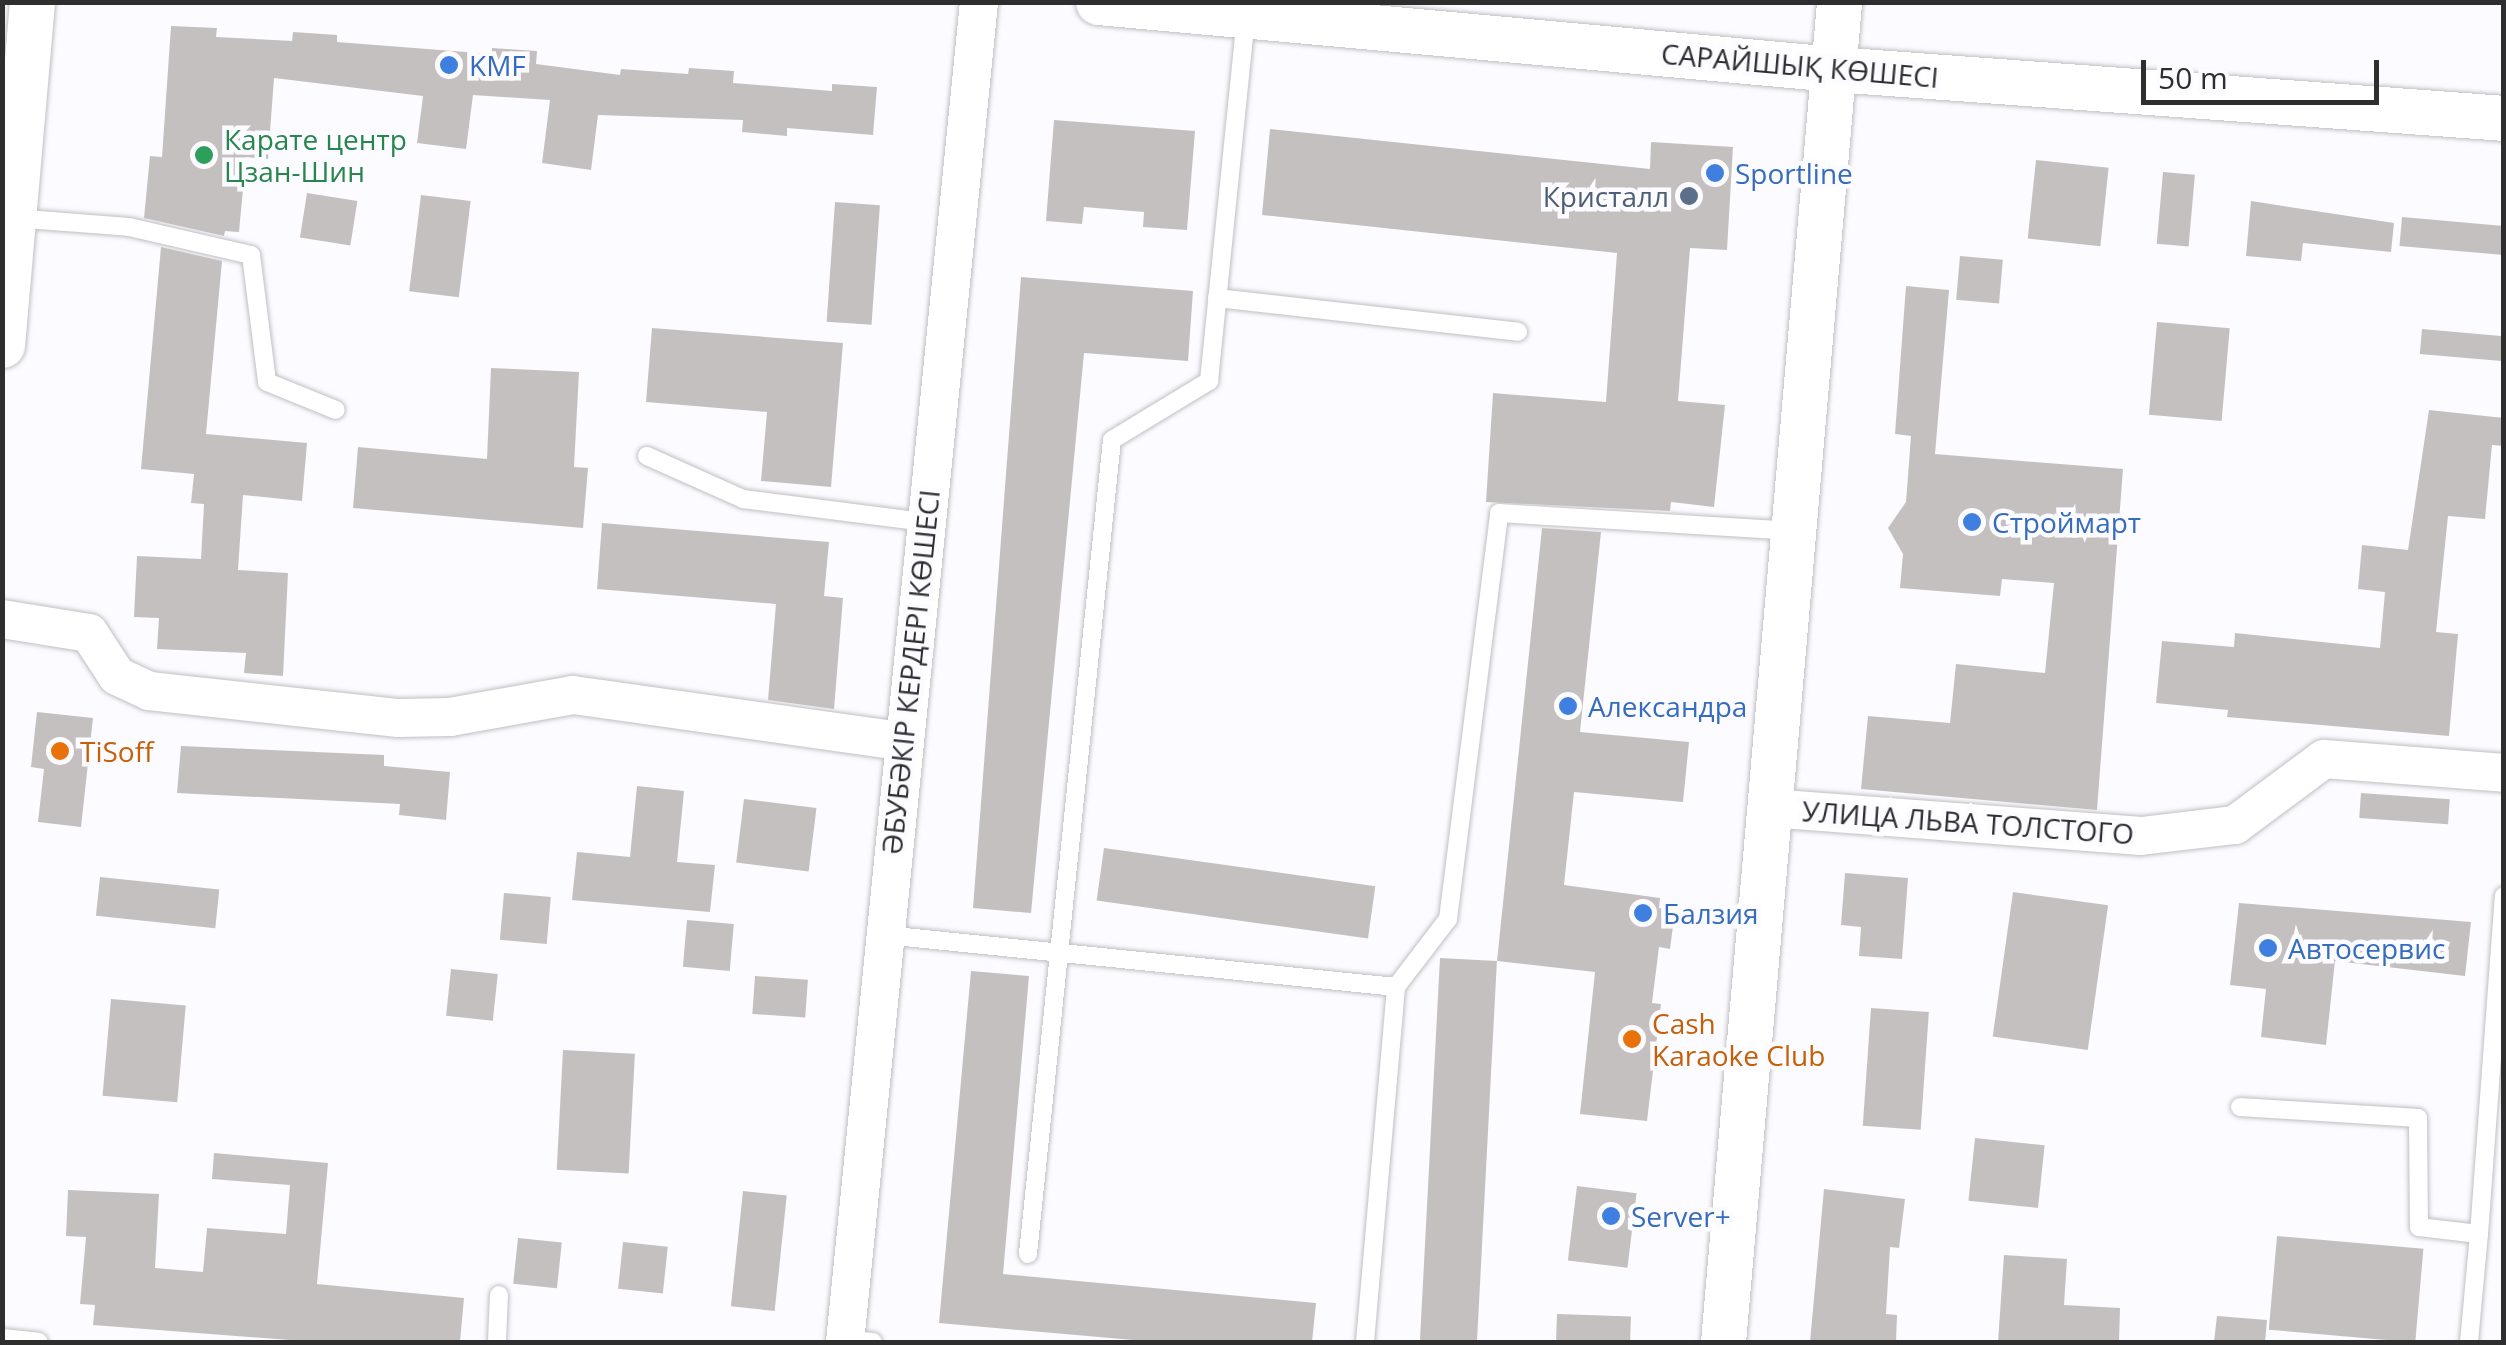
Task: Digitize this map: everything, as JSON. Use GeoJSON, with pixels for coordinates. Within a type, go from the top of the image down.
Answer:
{"type":"FeatureCollection","features":[{"type":"Feature","properties":{"kind":"street"},"geometry":{"type":"LineString","coordinates":[[2,346],[32,2]]}},
{"type":"Feature","properties":{"kind":"street","name":"ӘБУБӘКІР КЕРДЕРІ КӨШЕСІ"},"geometry":{"type":"LineString","coordinates":[[854,1342],[901,740],[979,2]]}},
{"type":"Feature","properties":{"kind":"street","name":"САРАЙШЫҚ КӨШЕСІ"},"geometry":{"type":"LineString","coordinates":[[1098,2],[1834,70],[2504,118]]}},
{"type":"Feature","properties":{"kind":"street"},"geometry":{"type":"LineString","coordinates":[[1723,1342],[1840,2]]}},
{"type":"Feature","properties":{"kind":"street"},"geometry":{"type":"LineString","coordinates":[[2,619],[89,633],[117,676],[148,691],[399,718],[450,717],[573,695],[901,740]]}},
{"type":"Feature","properties":{"kind":"street","name":"УЛИЦА ЛЬВА ТОЛСТОГО"},"geometry":{"type":"LineString","coordinates":[[1769,808],[2141,836],[2235,825],[2324,759],[2504,773]]}},
{"type":"Feature","properties":{"kind":"lane"},"geometry":{"type":"LineString","coordinates":[[1028,1254],[1056,950],[1112,440],[1208,380],[1246,16]]}},
{"type":"Feature","properties":{"kind":"lane"},"geometry":{"type":"LineString","coordinates":[[12,218],[129,227],[250,254],[267,382],[336,410]]}},
{"type":"Feature","properties":{"kind":"lane"},"geometry":{"type":"LineString","coordinates":[[1217,298],[1518,332]]}},
{"type":"Feature","properties":{"kind":"lane"},"geometry":{"type":"LineString","coordinates":[[647,456],[743,499],[924,522]]}},
{"type":"Feature","properties":{"kind":"lane"},"geometry":{"type":"LineString","coordinates":[[1365,1342],[1396,987],[1448,919],[1499,514],[1794,531]]}},
{"type":"Feature","properties":{"kind":"lane"},"geometry":{"type":"LineString","coordinates":[[2469,1342],[2504,896]]}},
{"type":"Feature","properties":{"kind":"lane"},"geometry":{"type":"LineString","coordinates":[[886,935],[1396,987]]}},
{"type":"Feature","properties":{"kind":"lane"},"geometry":{"type":"LineString","coordinates":[[2240,1108],[2418,1118],[2419,1228],[2479,1234]]}},
{"type":"Feature","properties":{"kind":"lane"},"geometry":{"type":"LineString","coordinates":[[497,1342],[499,1296]]}},
{"type":"Feature","properties":{"kind":"lane"},"geometry":{"type":"LineString","coordinates":[[2,1338],[39,1342]]}},
{"type":"Feature","properties":{"kind":"building"},"geometry":{"type":"Polygon","coordinates":[[[171,26],[217,28],[216,37],[292,41],[293,32],[337,35],[337,42],[492,54],[492,48],[537,51],[536,64],[620,75],[621,69],[688,74],[689,68],[734,71],[733,83],[832,91],[832,84],[877,87],[873,135],[787,128],[787,136],[742,132],[743,120],[598,115],[591,170],[542,163],[550,100],[473,95],[466,149],[417,143],[423,96],[274,78],[268,159],[246,157],[239,232],[225,231],[224,236],[144,218],[150,156],[162,157],[171,26]]]}},
{"type":"Feature","properties":{"kind":"building"},"geometry":{"type":"Polygon","coordinates":[[[1054,120],[1195,131],[1187,230],[1143,227],[1144,212],[1084,207],[1082,224],[1046,221],[1054,120]]]}},
{"type":"Feature","properties":{"kind":"building"},"geometry":{"type":"Polygon","coordinates":[[[1270,129],[1650,169],[1651,142],[1733,147],[1727,250],[1690,248],[1678,401],[1725,405],[1714,507],[1671,502],[1670,511],[1486,502],[1493,393],[1606,402],[1617,253],[1262,215],[1270,129]]]}},
{"type":"Feature","properties":{"kind":"building"},"geometry":{"type":"Polygon","coordinates":[[[2036,160],[2109,168],[2100,246],[2028,239],[2036,160]]]}},
{"type":"Feature","properties":{"kind":"building"},"geometry":{"type":"Polygon","coordinates":[[[2163,172],[2195,175],[2189,247],[2157,244],[2163,172]]]}},
{"type":"Feature","properties":{"kind":"building"},"geometry":{"type":"Polygon","coordinates":[[[307,193],[357,201],[350,245],[300,237],[307,193]]]}},
{"type":"Feature","properties":{"kind":"building"},"geometry":{"type":"Polygon","coordinates":[[[421,195],[471,201],[459,297],[409,291],[421,195]]]}},
{"type":"Feature","properties":{"kind":"building"},"geometry":{"type":"Polygon","coordinates":[[[2251,201],[2394,223],[2391,252],[2303,243],[2301,261],[2246,256],[2251,201]]]}},
{"type":"Feature","properties":{"kind":"building"},"geometry":{"type":"Polygon","coordinates":[[[835,202],[880,205],[872,325],[827,322],[835,202]]]}},
{"type":"Feature","properties":{"kind":"building"},"geometry":{"type":"Polygon","coordinates":[[[2402,217],[2504,226],[2501,255],[2399,246],[2402,217]]]}},
{"type":"Feature","properties":{"kind":"building"},"geometry":{"type":"Polygon","coordinates":[[[161,247],[222,261],[206,434],[307,443],[302,501],[243,495],[238,570],[288,573],[283,676],[244,673],[246,653],[157,649],[159,618],[134,617],[137,556],[201,559],[204,504],[191,503],[194,474],[141,469],[161,247]]]}},
{"type":"Feature","properties":{"kind":"building"},"geometry":{"type":"Polygon","coordinates":[[[1960,256],[2003,260],[1999,304],[1956,300],[1960,256]]]}},
{"type":"Feature","properties":{"kind":"building"},"geometry":{"type":"Polygon","coordinates":[[[1021,277],[1193,291],[1188,361],[1084,353],[1031,913],[973,908],[1021,277]]]}},
{"type":"Feature","properties":{"kind":"building"},"geometry":{"type":"Polygon","coordinates":[[[1906,286],[1949,290],[1935,454],[2123,469],[2097,810],[1861,789],[1868,716],[1950,723],[1956,664],[2045,673],[2054,583],[2002,579],[2000,596],[1900,588],[1903,554],[1888,528],[1906,502],[1911,436],[1895,434],[1906,286]]]}},
{"type":"Feature","properties":{"kind":"building"},"geometry":{"type":"Polygon","coordinates":[[[2157,322],[2230,328],[2222,421],[2149,415],[2157,322]]]}},
{"type":"Feature","properties":{"kind":"building"},"geometry":{"type":"Polygon","coordinates":[[[652,328],[843,343],[831,487],[761,481],[767,412],[646,402],[652,328]]]}},
{"type":"Feature","properties":{"kind":"building"},"geometry":{"type":"Polygon","coordinates":[[[2422,329],[2504,336],[2502,361],[2420,354],[2422,329]]]}},
{"type":"Feature","properties":{"kind":"building"},"geometry":{"type":"Polygon","coordinates":[[[491,368],[579,372],[574,467],[588,468],[583,528],[353,508],[358,447],[487,459],[491,368]]]}},
{"type":"Feature","properties":{"kind":"building"},"geometry":{"type":"Polygon","coordinates":[[[2429,410],[2504,418],[2504,446],[2492,445],[2485,519],[2448,516],[2436,632],[2458,634],[2449,736],[2227,717],[2228,710],[2156,703],[2162,641],[2234,647],[2235,633],[2380,648],[2385,592],[2358,589],[2362,545],[2408,550],[2429,410]]]}},
{"type":"Feature","properties":{"kind":"building"},"geometry":{"type":"Polygon","coordinates":[[[602,523],[829,542],[824,596],[843,598],[834,709],[768,700],[776,604],[597,589],[602,523]]]}},
{"type":"Feature","properties":{"kind":"building"},"geometry":{"type":"Polygon","coordinates":[[[1542,528],[1601,532],[1580,732],[1689,742],[1683,802],[1574,792],[1564,885],[1660,898],[1659,908],[1675,911],[1670,949],[1659,947],[1652,1003],[1661,1004],[1647,1121],[1580,1114],[1595,972],[1497,961],[1542,528]]]}},
{"type":"Feature","properties":{"kind":"building"},"geometry":{"type":"Polygon","coordinates":[[[37,712],[93,718],[81,827],[38,822],[44,769],[31,767],[37,712]]]}},
{"type":"Feature","properties":{"kind":"building"},"geometry":{"type":"Polygon","coordinates":[[[181,746],[384,755],[384,766],[450,772],[446,820],[399,815],[400,804],[177,793],[181,746]]]}},
{"type":"Feature","properties":{"kind":"building"},"geometry":{"type":"Polygon","coordinates":[[[637,786],[684,791],[677,862],[715,865],[710,912],[572,900],[577,852],[630,857],[637,786]]]}},
{"type":"Feature","properties":{"kind":"building"},"geometry":{"type":"Polygon","coordinates":[[[2361,793],[2450,799],[2448,824],[2359,818],[2361,793]]]}},
{"type":"Feature","properties":{"kind":"building"},"geometry":{"type":"Polygon","coordinates":[[[744,799],[816,808],[809,871],[736,863],[744,799]]]}},
{"type":"Feature","properties":{"kind":"building"},"geometry":{"type":"Polygon","coordinates":[[[1104,848],[1375,886],[1368,939],[1097,900],[1104,848]]]}},
{"type":"Feature","properties":{"kind":"building"},"geometry":{"type":"Polygon","coordinates":[[[1845,873],[1908,878],[1902,959],[1859,956],[1861,927],[1841,925],[1845,873]]]}},
{"type":"Feature","properties":{"kind":"building"},"geometry":{"type":"Polygon","coordinates":[[[100,877],[219,890],[215,928],[96,916],[100,877]]]}},
{"type":"Feature","properties":{"kind":"building"},"geometry":{"type":"Polygon","coordinates":[[[2013,892],[2108,905],[2088,1050],[1993,1037],[2013,892]]]}},
{"type":"Feature","properties":{"kind":"building"},"geometry":{"type":"Polygon","coordinates":[[[504,893],[551,897],[547,944],[500,940],[504,893]]]}},
{"type":"Feature","properties":{"kind":"building"},"geometry":{"type":"Polygon","coordinates":[[[2239,903],[2471,922],[2465,976],[2335,961],[2326,1045],[2261,1037],[2266,989],[2230,985],[2239,903]]]}},
{"type":"Feature","properties":{"kind":"building"},"geometry":{"type":"Polygon","coordinates":[[[687,920],[734,924],[730,971],[683,967],[687,920]]]}},
{"type":"Feature","properties":{"kind":"building"},"geometry":{"type":"Polygon","coordinates":[[[1440,958],[1497,961],[1477,1342],[1420,1342],[1440,958]]]}},
{"type":"Feature","properties":{"kind":"building"},"geometry":{"type":"Polygon","coordinates":[[[451,969],[498,974],[493,1021],[446,1016],[451,969]]]}},
{"type":"Feature","properties":{"kind":"building"},"geometry":{"type":"Polygon","coordinates":[[[971,971],[1029,976],[1003,1274],[1316,1303],[1312,1342],[1156,1342],[939,1323],[971,971]]]}},
{"type":"Feature","properties":{"kind":"building"},"geometry":{"type":"Polygon","coordinates":[[[755,976],[808,980],[805,1018],[752,1014],[755,976]]]}},
{"type":"Feature","properties":{"kind":"building"},"geometry":{"type":"Polygon","coordinates":[[[111,999],[186,1006],[177,1102],[103,1096],[111,999]]]}},
{"type":"Feature","properties":{"kind":"building"},"geometry":{"type":"Polygon","coordinates":[[[1871,1008],[1929,1012],[1921,1130],[1863,1126],[1871,1008]]]}},
{"type":"Feature","properties":{"kind":"building"},"geometry":{"type":"Polygon","coordinates":[[[563,1050],[635,1054],[629,1174],[557,1170],[563,1050]]]}},
{"type":"Feature","properties":{"kind":"building"},"geometry":{"type":"Polygon","coordinates":[[[1975,1138],[2045,1145],[2038,1208],[1968,1201],[1975,1138]]]}},
{"type":"Feature","properties":{"kind":"building"},"geometry":{"type":"Polygon","coordinates":[[[214,1153],[328,1163],[317,1284],[464,1298],[460,1342],[316,1342],[93,1325],[95,1305],[80,1304],[86,1237],[66,1236],[68,1190],[159,1194],[155,1268],[203,1272],[207,1228],[286,1234],[290,1185],[212,1179],[214,1153]]]}},
{"type":"Feature","properties":{"kind":"building"},"geometry":{"type":"Polygon","coordinates":[[[1577,1186],[1637,1193],[1627,1268],[1568,1260],[1577,1186]]]}},
{"type":"Feature","properties":{"kind":"building"},"geometry":{"type":"Polygon","coordinates":[[[1824,1189],[1905,1199],[1899,1248],[1890,1247],[1886,1314],[1897,1315],[1896,1342],[1810,1342],[1824,1189]]]}},
{"type":"Feature","properties":{"kind":"building"},"geometry":{"type":"Polygon","coordinates":[[[743,1191],[787,1196],[775,1311],[731,1306],[743,1191]]]}},
{"type":"Feature","properties":{"kind":"building"},"geometry":{"type":"Polygon","coordinates":[[[2277,1236],[2423,1249],[2415,1342],[2269,1330],[2277,1236]]]}},
{"type":"Feature","properties":{"kind":"building"},"geometry":{"type":"Polygon","coordinates":[[[518,1238],[562,1243],[557,1288],[513,1284],[518,1238]]]}},
{"type":"Feature","properties":{"kind":"building"},"geometry":{"type":"Polygon","coordinates":[[[623,1242],[668,1247],[663,1293],[618,1289],[623,1242]]]}},
{"type":"Feature","properties":{"kind":"building"},"geometry":{"type":"Polygon","coordinates":[[[2004,1255],[2067,1259],[2064,1305],[2120,1308],[2119,1342],[1998,1342],[2004,1255]]]}},
{"type":"Feature","properties":{"kind":"building"},"geometry":{"type":"Polygon","coordinates":[[[1557,1314],[1631,1317],[1630,1342],[1556,1342],[1557,1314]]]}},
{"type":"Feature","properties":{"kind":"building"},"geometry":{"type":"Polygon","coordinates":[[[2217,1316],[2267,1320],[2265,1342],[2214,1342],[2217,1316]]]}},
{"type":"Feature","properties":{"kind":"place","name":"KMF"},"geometry":{"type":"Point","coordinates":[449,65]}},
{"type":"Feature","properties":{"kind":"place","name":"Карате центр Цзан-Шин"},"geometry":{"type":"Point","coordinates":[204,155]}},
{"type":"Feature","properties":{"kind":"place","name":"Sportline"},"geometry":{"type":"Point","coordinates":[1715,173]}},
{"type":"Feature","properties":{"kind":"place","name":"Кристалл"},"geometry":{"type":"Point","coordinates":[1689,196]}},
{"type":"Feature","properties":{"kind":"place","name":"Строймарт"},"geometry":{"type":"Point","coordinates":[1972,522]}},
{"type":"Feature","properties":{"kind":"place","name":"Александра"},"geometry":{"type":"Point","coordinates":[1568,706]}},
{"type":"Feature","properties":{"kind":"place","name":"TiSoff"},"geometry":{"type":"Point","coordinates":[60,751]}},
{"type":"Feature","properties":{"kind":"place","name":"Балзия"},"geometry":{"type":"Point","coordinates":[1643,913]}},
{"type":"Feature","properties":{"kind":"place","name":"Автосервис"},"geometry":{"type":"Point","coordinates":[2268,948]}},
{"type":"Feature","properties":{"kind":"place","name":"Cash Karaoke Club"},"geometry":{"type":"Point","coordinates":[1632,1039]}},
{"type":"Feature","properties":{"kind":"place","name":"Server+"},"geometry":{"type":"Point","coordinates":[1611,1216]}}]}
